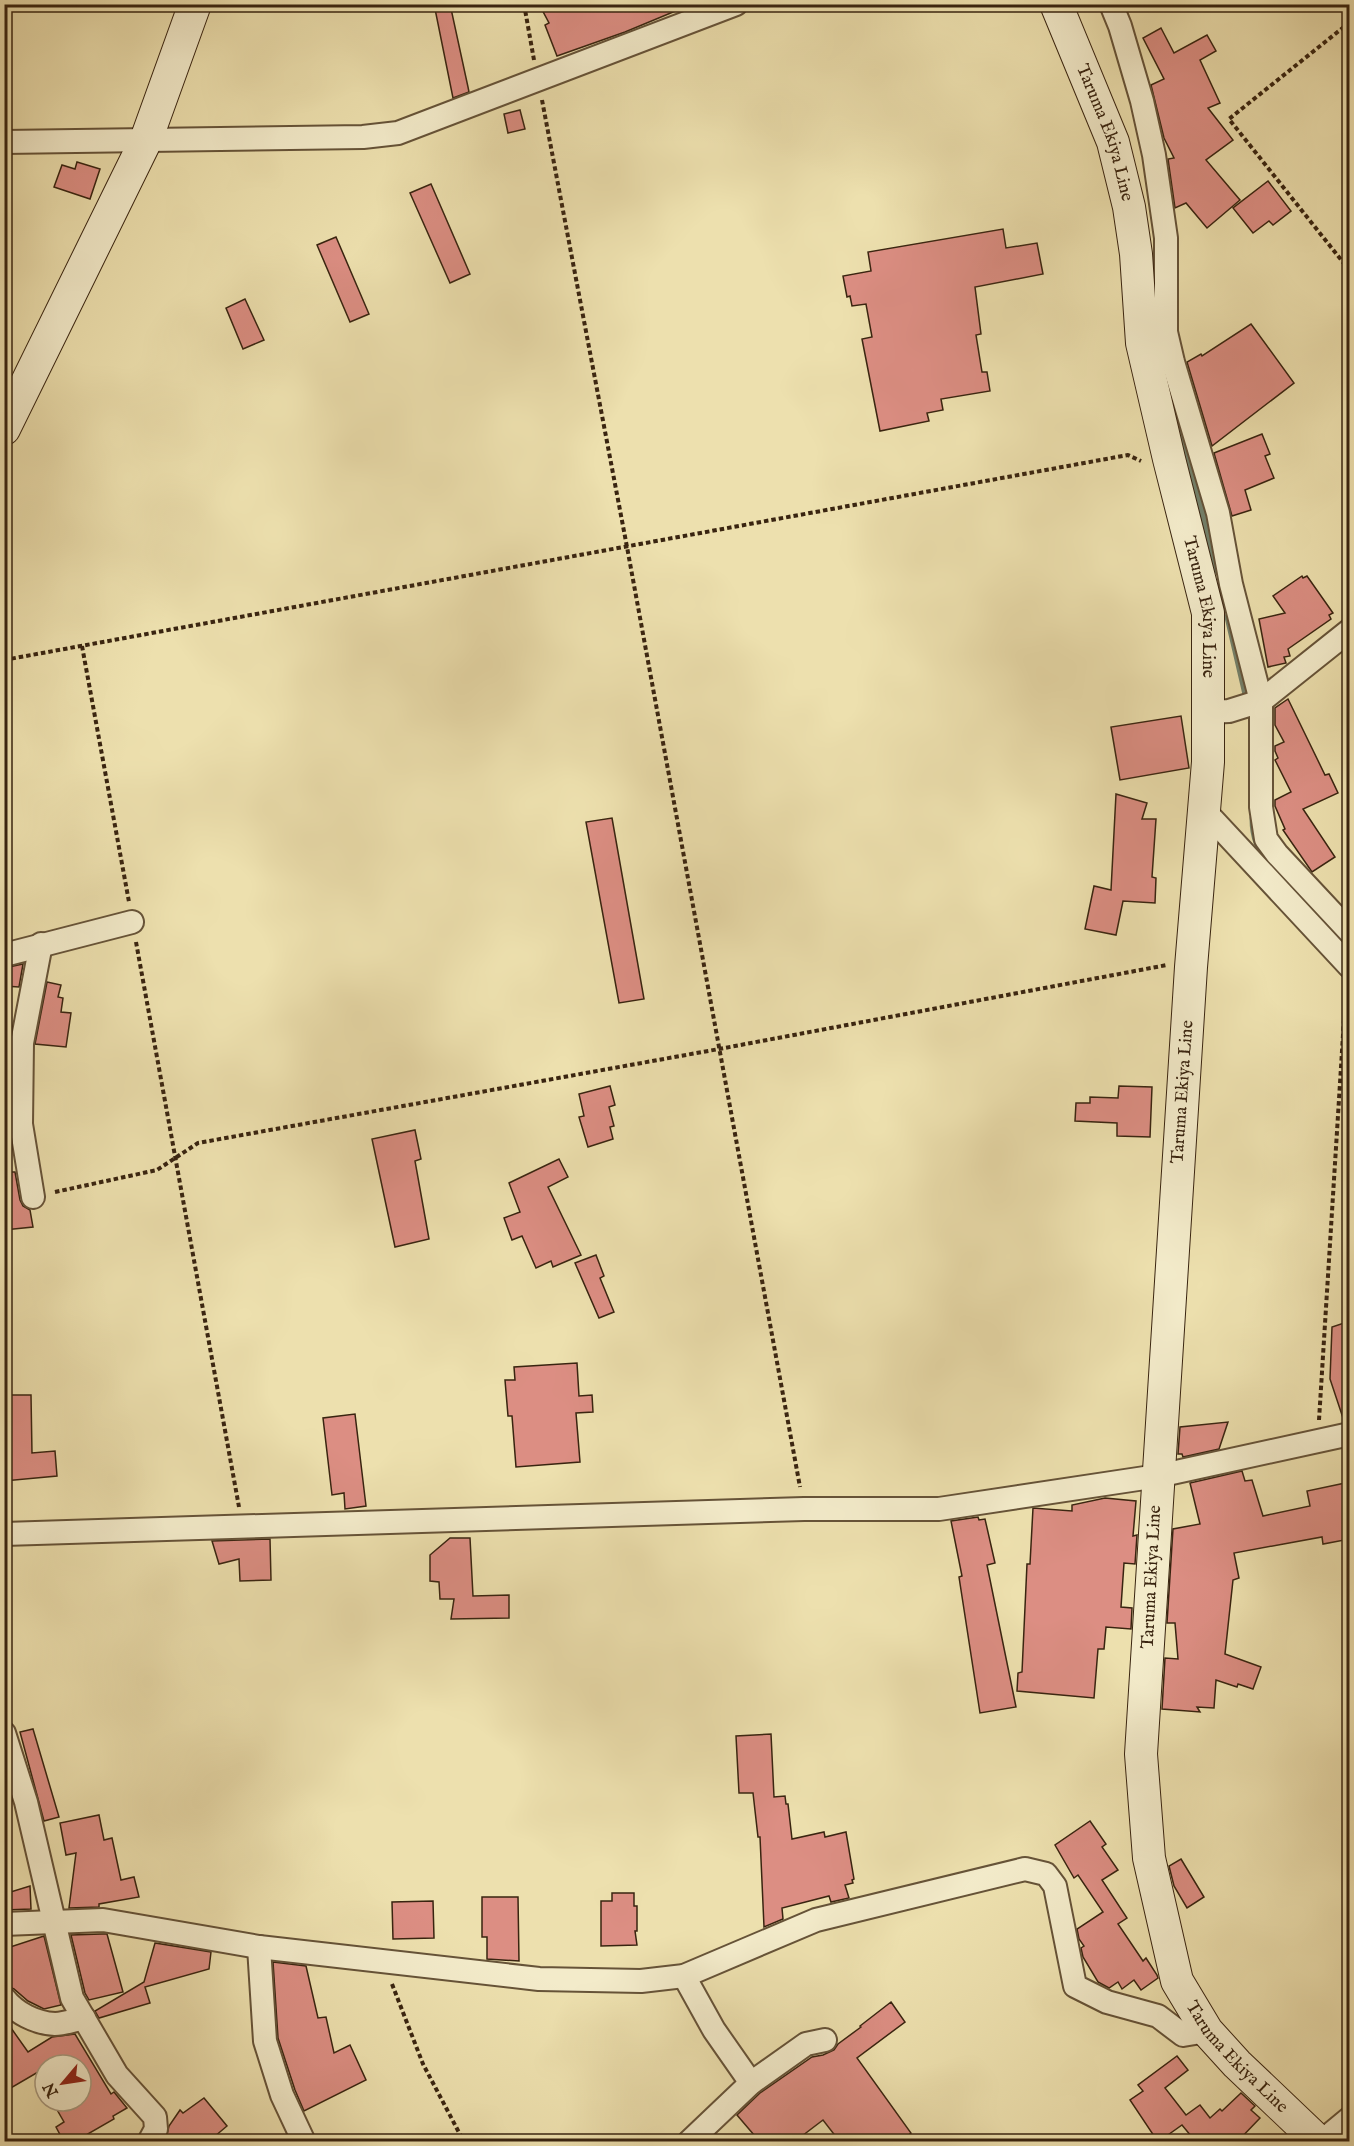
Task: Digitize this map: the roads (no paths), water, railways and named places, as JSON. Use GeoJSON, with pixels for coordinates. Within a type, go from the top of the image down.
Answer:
{"type":"FeatureCollection","features":[{"type":"Feature","properties":{"kind":"main road"},"geometry":{"type":"LineString","coordinates":[[4,429],[146,140],[195,4]]}},
{"type":"Feature","properties":{"kind":"main road","name":"Taruma Ekiya Line"},"geometry":{"type":"LineString","coordinates":[[1056,4],[1113,142],[1129,207],[1136,254],[1142,343],[1208,613],[1219,712],[1208,762],[1203,809],[1158,1476],[1142,1754],[1149,1858],[1177,1981],[1207,2031],[1237,2064],[1320,2142]]}},
{"type":"Feature","properties":{"kind":"street"},"geometry":{"type":"LineString","coordinates":[[4,142],[363,137],[398,133],[736,4]]}},
{"type":"Feature","properties":{"kind":"street"},"geometry":{"type":"LineString","coordinates":[[1111,4],[1120,26],[1142,101],[1154,155],[1166,238],[1166,332],[1218,513],[1231,584],[1261,701],[1261,807],[1266,839],[1277,854],[1350,932]]}},
{"type":"Feature","properties":{"kind":"street"},"geometry":{"type":"LineString","coordinates":[[1219,712],[1261,701],[1350,630]]}},
{"type":"Feature","properties":{"kind":"street"},"geometry":{"type":"LineString","coordinates":[[1203,809],[1350,967]]}},
{"type":"Feature","properties":{"kind":"street"},"geometry":{"type":"LineString","coordinates":[[4,955],[132,922]]}},
{"type":"Feature","properties":{"kind":"street"},"geometry":{"type":"LineString","coordinates":[[33,1197],[21,1124],[22,1043],[41,944]]}},
{"type":"Feature","properties":{"kind":"street"},"geometry":{"type":"LineString","coordinates":[[4,1534],[804,1509],[939,1509],[1158,1476],[1350,1434]]}},
{"type":"Feature","properties":{"kind":"street"},"geometry":{"type":"LineString","coordinates":[[4,1733],[26,1802],[72,1998],[117,2075],[154,2117],[156,2129],[149,2142]]}},
{"type":"Feature","properties":{"kind":"street"},"geometry":{"type":"LineString","coordinates":[[4,1924],[103,1920],[259,1947],[539,1979],[640,1981],[684,1976],[816,1920],[1025,1869],[1046,1874],[1055,1886],[1075,1986],[1107,2002],[1158,2016],[1183,2035],[1207,2031]]}},
{"type":"Feature","properties":{"kind":"street"},"geometry":{"type":"LineString","coordinates":[[259,1947],[265,2041],[282,2095],[304,2142]]}},
{"type":"Feature","properties":{"kind":"street"},"geometry":{"type":"LineString","coordinates":[[684,1976],[714,2030],[750,2083]]}},
{"type":"Feature","properties":{"kind":"street"},"geometry":{"type":"LineString","coordinates":[[4,1998],[13,2009],[35,2020],[56,2024],[84,2018]]}},
{"type":"Feature","properties":{"kind":"street"},"geometry":{"type":"LineString","coordinates":[[689,2142],[750,2083],[806,2044],[825,2040]]}},
{"type":"Feature","properties":{"kind":"street"},"geometry":{"type":"LineString","coordinates":[[1320,2142],[1350,2118]]}},
{"type":"Feature","properties":{"kind":"waterway"},"geometry":{"type":"LineString","coordinates":[[1181,428],[1218,571]]}},
{"type":"Feature","properties":{"kind":"waterway"},"geometry":{"type":"LineString","coordinates":[[1228,617],[1248,703]]}},
{"type":"Feature","properties":{"kind":"waterway"},"geometry":{"type":"LineString","coordinates":[[1253,818],[1257,843],[1272,864]]}},
{"type":"Feature","properties":{"kind":"waterway"},"geometry":{"type":"LineString","coordinates":[[1339,936],[1350,947]]}}]}
